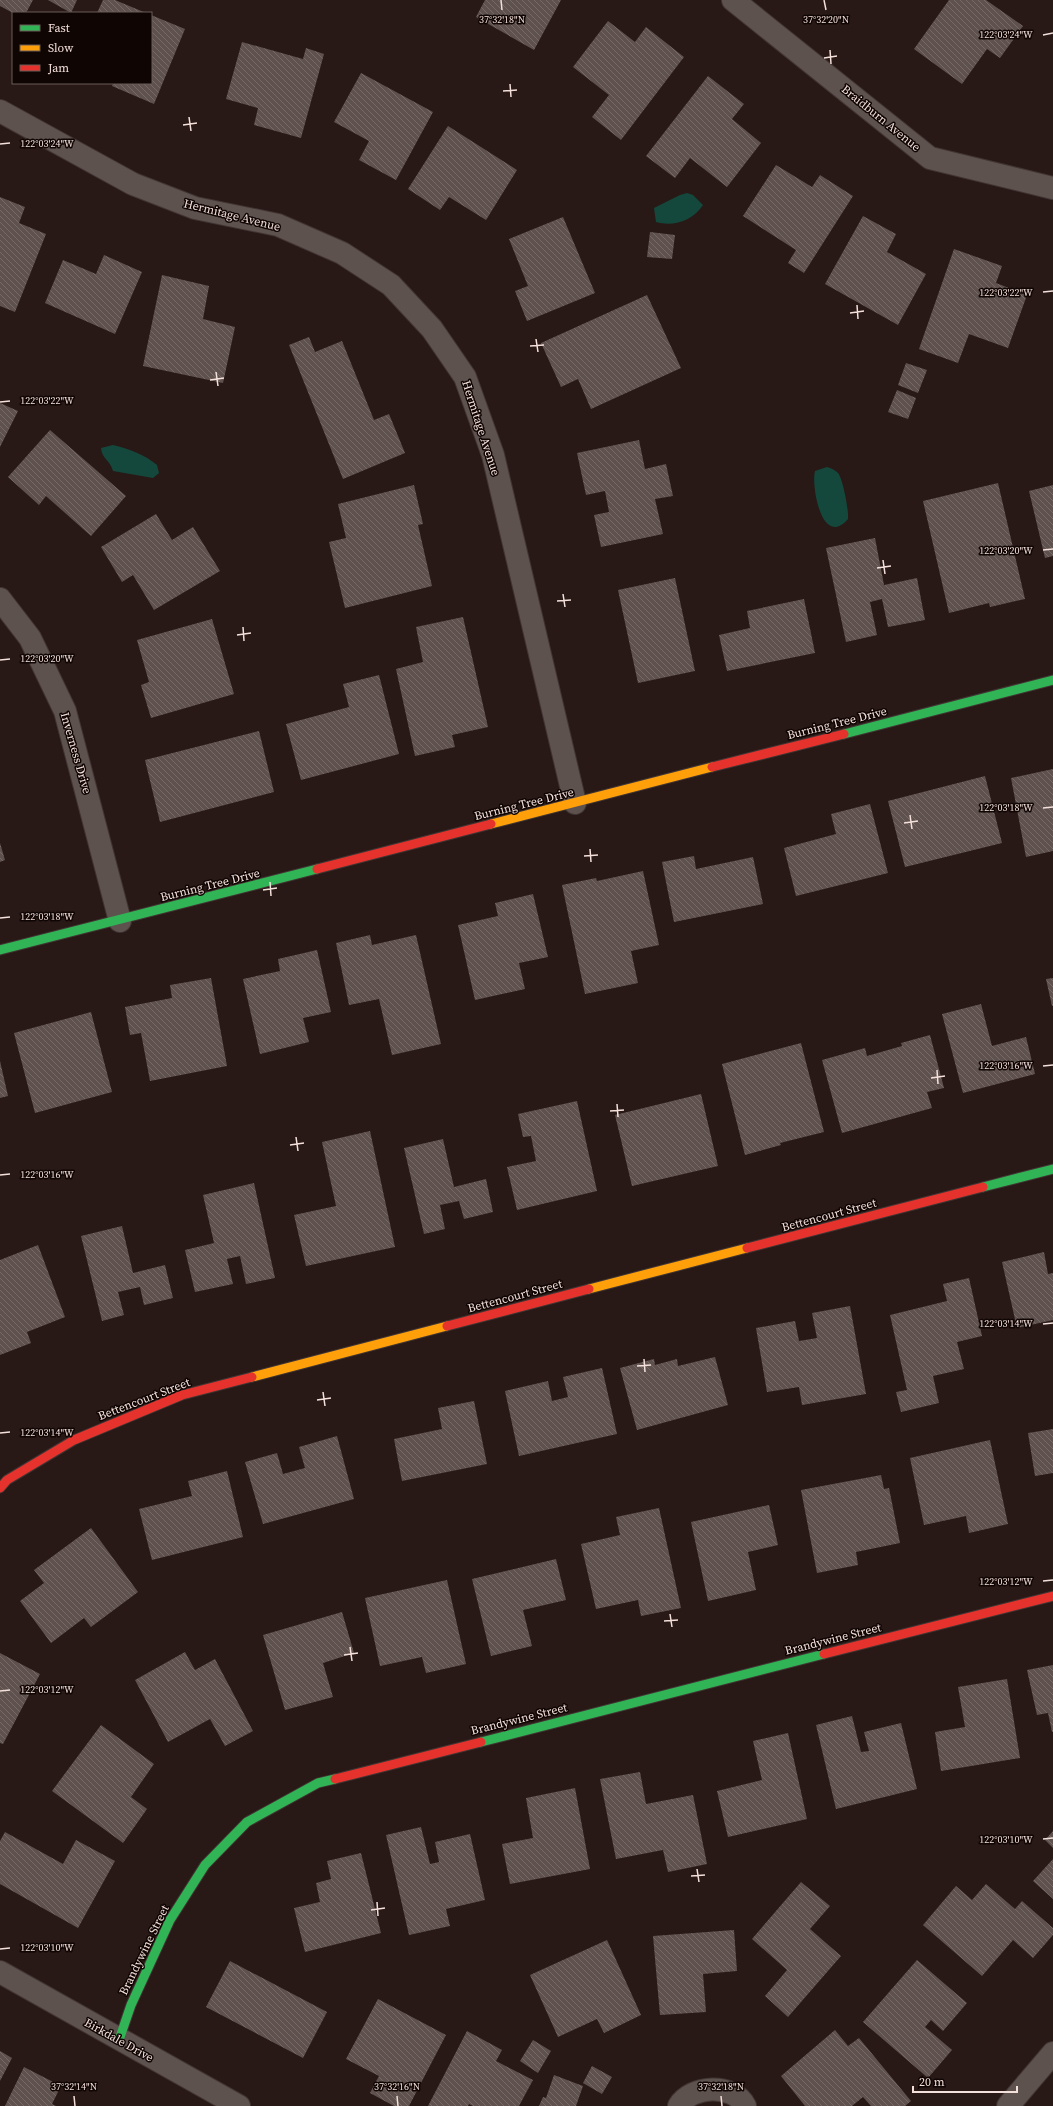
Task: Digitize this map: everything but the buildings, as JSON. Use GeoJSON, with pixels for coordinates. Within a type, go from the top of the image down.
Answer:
{"type":"FeatureCollection","features":[{"type":"Feature","properties":{"kind":"street","name":"Braidburn Avenue"},"geometry":{"type":"LineString","coordinates":[[733,0],[930,158],[1053,188]]}},
{"type":"Feature","properties":{"kind":"street","name":"Hermitage Avenue"},"geometry":{"type":"LineString","coordinates":[[0,111],[134,184],[195,208],[278,225],[342,253],[391,285],[432,329],[465,377],[493,455],[575,803]]}},
{"type":"Feature","properties":{"kind":"street","name":"Inverness Drive"},"geometry":{"type":"LineString","coordinates":[[0,599],[30,638],[65,711],[120,921]]}},
{"type":"Feature","properties":{"kind":"street","name":"Burning Tree Drive"},"geometry":{"type":"LineString","coordinates":[[0,950],[120,921],[1053,680]]}},
{"type":"Feature","properties":{"kind":"street","name":"Bettencourt Street"},"geometry":{"type":"LineString","coordinates":[[0,1488],[8,1480],[74,1440],[182,1396],[1053,1169]]}},
{"type":"Feature","properties":{"kind":"street","name":"Brandywine Street"},"geometry":{"type":"LineString","coordinates":[[119,2040],[131,2005],[170,1920],[205,1866],[247,1822],[318,1783],[1053,1596]]}},
{"type":"Feature","properties":{"kind":"street","name":"Birkdale Drive"},"geometry":{"type":"LineString","coordinates":[[0,1972],[239,2106]]}},
{"type":"Feature","properties":{"kind":"street"},"geometry":{"type":"LineString","coordinates":[[1008,2106],[1053,2053]]}},
{"type":"Feature","properties":{"kind":"street"},"geometry":{"type":"LineString","coordinates":[[679,2106],[683,2099],[703,2090],[723,2089],[742,2100],[745,2106]]}},
{"type":"Feature","properties":{"kind":"water"},"geometry":{"type":"Polygon","coordinates":[[[687,193],[693,195],[703,205],[699,211],[688,219],[676,223],[669,224],[656,222],[654,208],[687,193]]]}},
{"type":"Feature","properties":{"kind":"water"},"geometry":{"type":"Polygon","coordinates":[[[113,445],[131,450],[147,458],[157,465],[159,473],[153,478],[113,471],[103,455],[101,448],[113,445]]]}},
{"type":"Feature","properties":{"kind":"water"},"geometry":{"type":"Polygon","coordinates":[[[827,467],[833,469],[840,476],[848,509],[848,519],[839,526],[831,526],[825,521],[820,512],[817,501],[814,479],[815,471],[827,467]]]}},
{"type":"Feature","properties":{"kind":"traffic: fast"},"geometry":{"type":"LineString","coordinates":[[844,734],[1053,680]]}},
{"type":"Feature","properties":{"kind":"traffic: fast"},"geometry":{"type":"LineString","coordinates":[[0,950],[317,869]]}},
{"type":"Feature","properties":{"kind":"traffic: fast"},"geometry":{"type":"LineString","coordinates":[[983,1187],[1053,1169]]}},
{"type":"Feature","properties":{"kind":"traffic: fast"},"geometry":{"type":"LineString","coordinates":[[481,1742],[824,1654]]}},
{"type":"Feature","properties":{"kind":"traffic: fast"},"geometry":{"type":"LineString","coordinates":[[119,2040],[131,2005],[170,1920],[205,1865],[247,1822],[318,1783],[335,1779]]}},
{"type":"Feature","properties":{"kind":"traffic: slow"},"geometry":{"type":"LineString","coordinates":[[491,824],[712,767]]}},
{"type":"Feature","properties":{"kind":"traffic: slow"},"geometry":{"type":"LineString","coordinates":[[589,1289],[747,1248]]}},
{"type":"Feature","properties":{"kind":"traffic: slow"},"geometry":{"type":"LineString","coordinates":[[252,1377],[447,1326]]}},
{"type":"Feature","properties":{"kind":"traffic: jam"},"geometry":{"type":"LineString","coordinates":[[712,767],[844,734]]}},
{"type":"Feature","properties":{"kind":"traffic: jam"},"geometry":{"type":"LineString","coordinates":[[317,869],[491,824]]}},
{"type":"Feature","properties":{"kind":"traffic: jam"},"geometry":{"type":"LineString","coordinates":[[747,1248],[983,1187]]}},
{"type":"Feature","properties":{"kind":"traffic: jam"},"geometry":{"type":"LineString","coordinates":[[447,1326],[589,1289]]}},
{"type":"Feature","properties":{"kind":"traffic: jam"},"geometry":{"type":"LineString","coordinates":[[0,1488],[7,1480],[74,1440],[182,1395],[252,1377]]}},
{"type":"Feature","properties":{"kind":"traffic: jam"},"geometry":{"type":"LineString","coordinates":[[824,1654],[1053,1596]]}},
{"type":"Feature","properties":{"kind":"traffic: jam"},"geometry":{"type":"LineString","coordinates":[[335,1779],[481,1742]]}}]}
